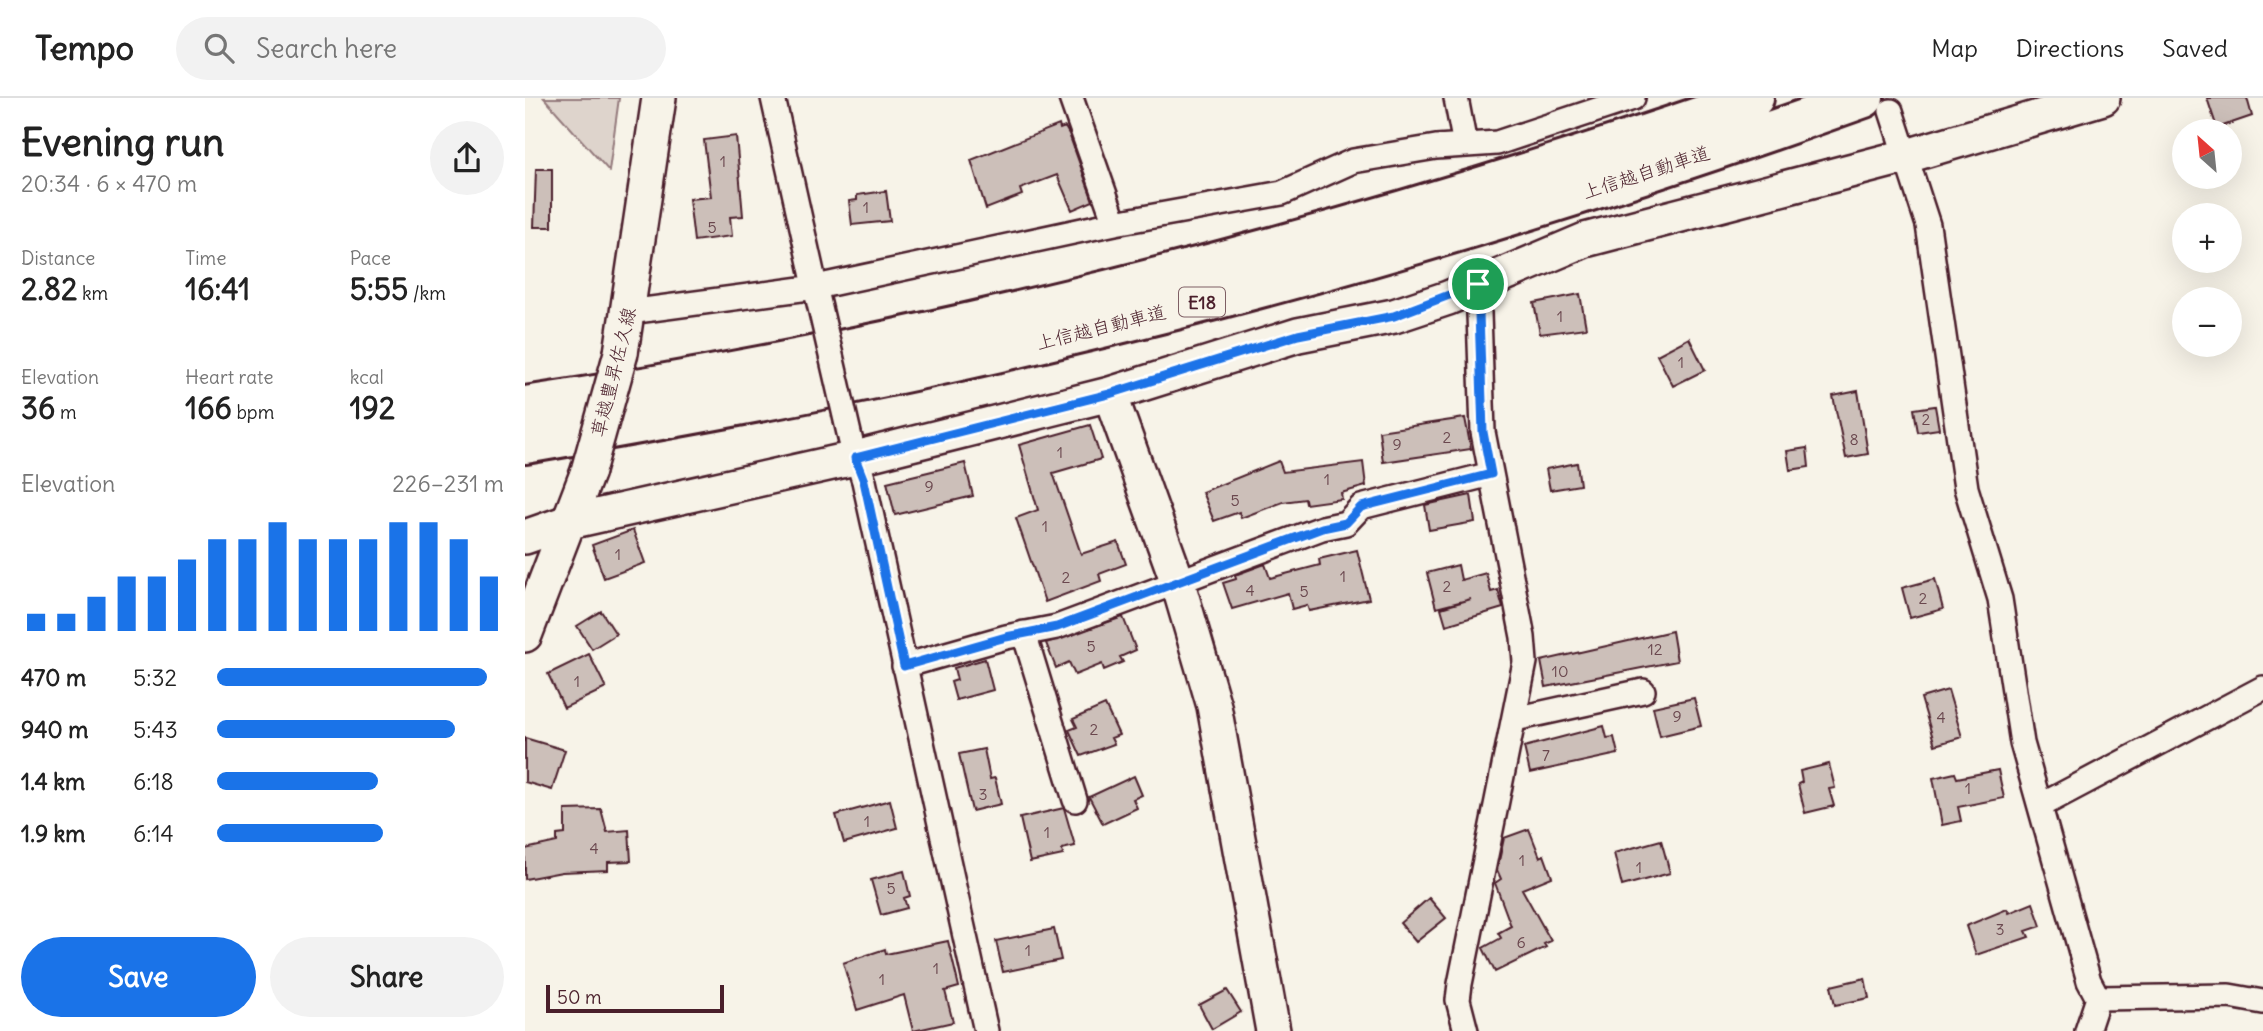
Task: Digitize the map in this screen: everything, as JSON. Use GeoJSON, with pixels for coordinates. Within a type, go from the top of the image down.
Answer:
{"type":"FeatureCollection","features":[{"type":"Feature","properties":{"kind":"highway","name":"上信越自動車道"},"geometry":{"type":"LineString","coordinates":[[525,406],[677,383],[1054,302],[1252,254],[1443,200],[1754,98]]}},
{"type":"Feature","properties":{"kind":"highway","name":"上信越自動車道"},"geometry":{"type":"LineString","coordinates":[[525,444],[881,377],[1065,337],[1451,235],[1877,104]]}},
{"type":"Feature","properties":{"kind":"street","name":"草越豊昇佐久線"},"geometry":{"type":"LineString","coordinates":[[525,635],[565,523],[588,471],[621,353],[659,98]]}},
{"type":"Feature","properties":{"kind":"street"},"geometry":{"type":"LineString","coordinates":[[773,98],[853,450],[864,481],[986,1031]]}},
{"type":"Feature","properties":{"kind":"street"},"geometry":{"type":"LineString","coordinates":[[1071,98],[1115,223]]}},
{"type":"Feature","properties":{"kind":"street"},"geometry":{"type":"LineString","coordinates":[[1456,98],[1465,145]]}},
{"type":"Feature","properties":{"kind":"street"},"geometry":{"type":"LineString","coordinates":[[629,312],[817,293],[1115,223],[1282,193],[1353,161],[1436,147],[1497,143],[1633,98]]}},
{"type":"Feature","properties":{"kind":"street"},"geometry":{"type":"LineString","coordinates":[[525,537],[565,523],[853,450],[1109,394],[1298,335],[1394,316],[1478,284],[1553,251],[1618,230],[1907,156],[2103,98]]}},
{"type":"Feature","properties":{"kind":"street"},"geometry":{"type":"LineString","coordinates":[[1877,104],[1907,156],[1928,225],[1966,488],[2000,599],[2022,743],[2089,981],[2098,998],[2087,1031]]}},
{"type":"Feature","properties":{"kind":"street"},"geometry":{"type":"LineString","coordinates":[[1466,1031],[1458,1000],[1460,984],[1523,683],[1523,637],[1483,432],[1478,284]]}},
{"type":"Feature","properties":{"kind":"street"},"geometry":{"type":"LineString","coordinates":[[1109,394],[1177,580],[1214,706],[1225,753],[1273,1031]]}},
{"type":"Feature","properties":{"kind":"street"},"geometry":{"type":"LineString","coordinates":[[904,666],[1024,633],[1057,627],[1177,580],[1322,528],[1346,523],[1361,507],[1491,474]]}},
{"type":"Feature","properties":{"kind":"street"},"geometry":{"type":"LineString","coordinates":[[1024,633],[1075,800]]}},
{"type":"Feature","properties":{"kind":"street"},"geometry":{"type":"LineString","coordinates":[[2040,806],[2263,688]]}},
{"type":"Feature","properties":{"kind":"street"},"geometry":{"type":"LineString","coordinates":[[1515,719],[1643,691]]}},
{"type":"Feature","properties":{"kind":"street"},"geometry":{"type":"LineString","coordinates":[[2098,998],[2229,996],[2263,1002]]}},
{"type":"Feature","properties":{"kind":"shaded area"},"geometry":{"type":"Polygon","coordinates":[[[544,98],[619,98],[609,171],[544,98]]]}},
{"type":"Feature","properties":{"kind":"building"},"geometry":{"type":"Polygon","coordinates":[[[2207,98],[2247,98],[2252,116],[2242,119],[2214,119],[2207,98]]]}},
{"type":"Feature","properties":{"kind":"building"},"geometry":{"type":"Polygon","coordinates":[[[1059,125],[1060,129],[1065,127],[1069,134],[1093,201],[1072,210],[1057,175],[1020,189],[1022,195],[986,209],[971,160],[1059,125]]]}},
{"type":"Feature","properties":{"kind":"building"},"geometry":{"type":"Polygon","coordinates":[[[736,136],[743,216],[730,217],[732,236],[694,241],[689,199],[711,197],[704,140],[736,136]]]}},
{"type":"Feature","properties":{"kind":"building"},"geometry":{"type":"Polygon","coordinates":[[[536,169],[552,169],[552,227],[534,227],[536,169]]]}},
{"type":"Feature","properties":{"kind":"building"},"geometry":{"type":"Polygon","coordinates":[[[886,191],[890,221],[852,225],[849,201],[857,200],[857,195],[886,191]]]}},
{"type":"Feature","properties":{"kind":"building"},"geometry":{"type":"Polygon","coordinates":[[[1580,294],[1586,328],[1540,334],[1534,303],[1580,294]]]}},
{"type":"Feature","properties":{"kind":"building"},"geometry":{"type":"Polygon","coordinates":[[[1689,338],[1705,370],[1673,386],[1657,355],[1689,338]]]}},
{"type":"Feature","properties":{"kind":"building"},"geometry":{"type":"Polygon","coordinates":[[[1858,391],[1868,454],[1846,458],[1833,396],[1858,391]]]}},
{"type":"Feature","properties":{"kind":"building"},"geometry":{"type":"Polygon","coordinates":[[[1935,406],[1939,429],[1918,432],[1914,409],[1935,406]]]}},
{"type":"Feature","properties":{"kind":"building"},"geometry":{"type":"Polygon","coordinates":[[[1465,418],[1471,449],[1383,462],[1379,431],[1465,418]]]}},
{"type":"Feature","properties":{"kind":"building"},"geometry":{"type":"Polygon","coordinates":[[[1090,425],[1101,459],[1053,473],[1081,554],[1118,542],[1126,564],[1099,574],[1101,581],[1045,602],[1016,518],[1038,510],[1019,445],[1090,425]]]}},
{"type":"Feature","properties":{"kind":"building"},"geometry":{"type":"Polygon","coordinates":[[[1807,448],[1809,467],[1790,470],[1787,451],[1807,448]]]}},
{"type":"Feature","properties":{"kind":"building"},"geometry":{"type":"Polygon","coordinates":[[[1279,461],[1283,472],[1363,462],[1366,486],[1341,493],[1342,499],[1306,504],[1305,499],[1283,502],[1241,518],[1239,512],[1214,521],[1202,492],[1279,461]]]}},
{"type":"Feature","properties":{"kind":"building"},"geometry":{"type":"Polygon","coordinates":[[[965,463],[973,496],[895,515],[887,482],[965,463]]]}},
{"type":"Feature","properties":{"kind":"building"},"geometry":{"type":"Polygon","coordinates":[[[1577,463],[1580,485],[1550,490],[1546,469],[1577,463]]]}},
{"type":"Feature","properties":{"kind":"building"},"geometry":{"type":"Polygon","coordinates":[[[1471,495],[1475,522],[1429,530],[1425,505],[1471,495]]]}},
{"type":"Feature","properties":{"kind":"building"},"geometry":{"type":"Polygon","coordinates":[[[633,530],[645,563],[604,578],[592,545],[633,530]]]}},
{"type":"Feature","properties":{"kind":"building"},"geometry":{"type":"Polygon","coordinates":[[[1357,550],[1369,599],[1309,611],[1307,605],[1292,609],[1288,593],[1232,609],[1223,583],[1236,579],[1235,575],[1265,564],[1270,578],[1320,565],[1319,559],[1357,550]]]}},
{"type":"Feature","properties":{"kind":"building"},"geometry":{"type":"Polygon","coordinates":[[[1458,565],[1461,580],[1486,573],[1491,592],[1498,590],[1503,608],[1446,625],[1441,608],[1471,599],[1436,608],[1427,573],[1458,565]]]}},
{"type":"Feature","properties":{"kind":"building"},"geometry":{"type":"Polygon","coordinates":[[[1935,579],[1943,609],[1910,618],[1902,588],[1935,579]]]}},
{"type":"Feature","properties":{"kind":"building"},"geometry":{"type":"Polygon","coordinates":[[[601,611],[616,634],[592,649],[577,626],[601,611]]]}},
{"type":"Feature","properties":{"kind":"building"},"geometry":{"type":"Polygon","coordinates":[[[1123,617],[1136,650],[1120,657],[1123,662],[1104,670],[1102,664],[1075,675],[1069,662],[1056,668],[1046,643],[1123,617]]]}},
{"type":"Feature","properties":{"kind":"building"},"geometry":{"type":"Polygon","coordinates":[[[1672,631],[1677,661],[1546,687],[1541,661],[1672,631]]]}},
{"type":"Feature","properties":{"kind":"building"},"geometry":{"type":"Polygon","coordinates":[[[589,654],[606,688],[564,708],[548,674],[589,654]]]}},
{"type":"Feature","properties":{"kind":"building"},"geometry":{"type":"Polygon","coordinates":[[[985,659],[993,690],[956,700],[951,682],[957,680],[954,668],[985,659]]]}},
{"type":"Feature","properties":{"kind":"building"},"geometry":{"type":"Polygon","coordinates":[[[1948,690],[1962,737],[1935,745],[1921,698],[1948,690]]]}},
{"type":"Feature","properties":{"kind":"building"},"geometry":{"type":"Polygon","coordinates":[[[1694,698],[1701,726],[1660,736],[1653,707],[1694,698]]]}},
{"type":"Feature","properties":{"kind":"building"},"geometry":{"type":"Polygon","coordinates":[[[1105,705],[1119,735],[1111,738],[1114,744],[1081,756],[1069,730],[1077,727],[1073,719],[1105,705]]]}},
{"type":"Feature","properties":{"kind":"building"},"geometry":{"type":"Polygon","coordinates":[[[1604,726],[1607,738],[1614,737],[1618,754],[1530,773],[1524,747],[1604,726]]]}},
{"type":"Feature","properties":{"kind":"building"},"geometry":{"type":"Polygon","coordinates":[[[525,738],[565,750],[552,790],[525,782],[525,738]]]}},
{"type":"Feature","properties":{"kind":"building"},"geometry":{"type":"Polygon","coordinates":[[[984,749],[990,779],[995,778],[1001,804],[972,811],[959,754],[984,749]]]}},
{"type":"Feature","properties":{"kind":"building"},"geometry":{"type":"Polygon","coordinates":[[[1829,764],[1835,788],[1829,789],[1834,806],[1805,813],[1798,784],[1802,782],[1800,771],[1829,764]]]}},
{"type":"Feature","properties":{"kind":"building"},"geometry":{"type":"Polygon","coordinates":[[[1998,770],[2004,798],[1958,807],[1961,821],[1942,825],[1933,778],[1955,773],[1957,778],[1998,770]]]}},
{"type":"Feature","properties":{"kind":"building"},"geometry":{"type":"Polygon","coordinates":[[[1134,776],[1142,795],[1133,799],[1137,808],[1103,824],[1089,797],[1134,776]]]}},
{"type":"Feature","properties":{"kind":"building"},"geometry":{"type":"Polygon","coordinates":[[[890,800],[897,828],[844,843],[836,815],[890,800]]]}},
{"type":"Feature","properties":{"kind":"building"},"geometry":{"type":"Polygon","coordinates":[[[1064,808],[1075,846],[1062,849],[1063,855],[1030,862],[1020,818],[1064,808]]]}},
{"type":"Feature","properties":{"kind":"building"},"geometry":{"type":"Polygon","coordinates":[[[601,809],[607,832],[629,830],[631,861],[608,862],[608,870],[562,872],[525,879],[525,849],[557,842],[557,835],[565,834],[565,810],[601,809]]]}},
{"type":"Feature","properties":{"kind":"building"},"geometry":{"type":"Polygon","coordinates":[[[1529,829],[1540,857],[1544,855],[1552,877],[1522,889],[1551,941],[1544,944],[1546,947],[1495,972],[1483,948],[1501,938],[1498,933],[1511,926],[1495,883],[1501,879],[1497,870],[1504,838],[1529,829]]]}},
{"type":"Feature","properties":{"kind":"building"},"geometry":{"type":"Polygon","coordinates":[[[1661,840],[1670,873],[1622,886],[1614,853],[1661,840]]]}},
{"type":"Feature","properties":{"kind":"building"},"geometry":{"type":"Polygon","coordinates":[[[904,871],[910,896],[904,898],[907,908],[881,915],[871,880],[904,871]]]}},
{"type":"Feature","properties":{"kind":"building"},"geometry":{"type":"Polygon","coordinates":[[[1429,898],[1446,918],[1416,942],[1400,923],[1429,898]]]}},
{"type":"Feature","properties":{"kind":"building"},"geometry":{"type":"Polygon","coordinates":[[[2033,903],[2041,926],[2026,931],[2029,937],[1976,955],[1966,926],[2007,909],[2009,913],[2033,903]]]}},
{"type":"Feature","properties":{"kind":"building"},"geometry":{"type":"Polygon","coordinates":[[[1054,929],[1061,960],[1003,972],[996,941],[1054,929]]]}},
{"type":"Feature","properties":{"kind":"building"},"geometry":{"type":"Polygon","coordinates":[[[948,941],[959,987],[945,991],[953,1022],[913,1031],[904,995],[857,1010],[843,963],[885,949],[886,954],[948,941]]]}},
{"type":"Feature","properties":{"kind":"building"},"geometry":{"type":"Polygon","coordinates":[[[1865,978],[1869,998],[1835,1005],[1831,986],[1865,978]]]}},
{"type":"Feature","properties":{"kind":"building"},"geometry":{"type":"Polygon","coordinates":[[[1227,990],[1241,1012],[1212,1029],[1199,1005],[1227,990]]]}},
{"type":"Feature","properties":{"kind":"route"},"geometry":{"type":"LineString","coordinates":[[1478,284],[1483,432],[1491,474],[1361,507],[1346,523],[1322,528],[1177,580],[1057,627],[1006,637],[904,666],[864,481],[855,458],[1109,394],[1201,368],[1298,335],[1394,316],[1448,298],[1478,284]]}}]}
